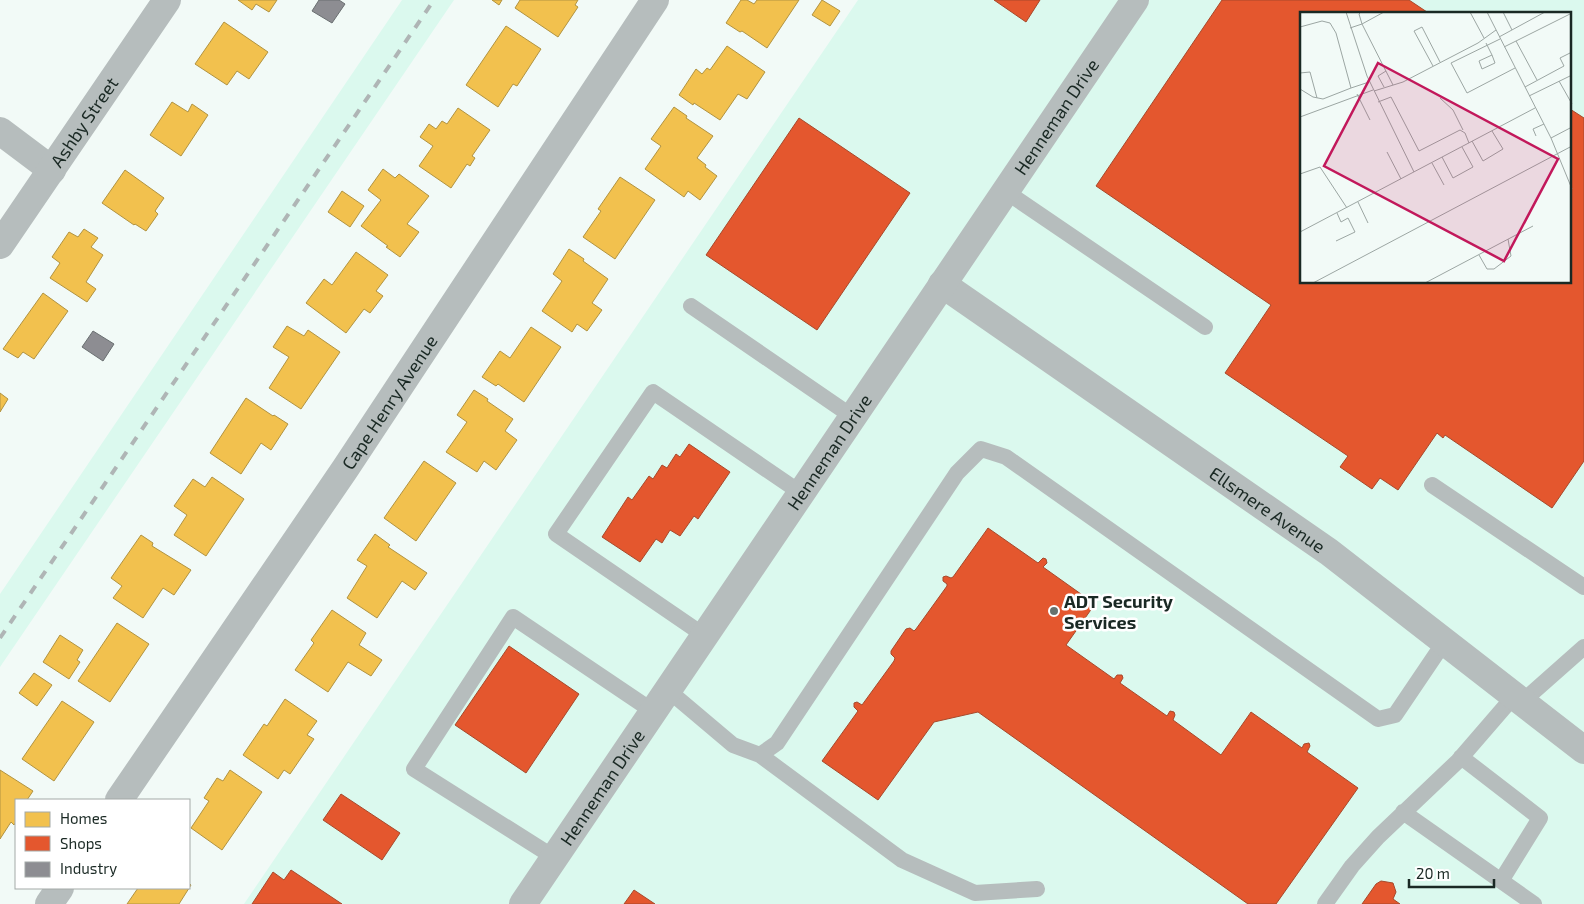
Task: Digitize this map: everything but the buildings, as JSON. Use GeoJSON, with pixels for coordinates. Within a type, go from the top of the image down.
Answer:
{"type":"FeatureCollection","features":[{"type":"Feature","properties":{"kind":"street","name":"Ashby Street"},"geometry":{"type":"LineString","coordinates":[[0,244],[167,0]]}},
{"type":"Feature","properties":{"kind":"street","name":"Cape Henry Avenue"},"geometry":{"type":"LineString","coordinates":[[120,799],[345,469],[655,0]]}},
{"type":"Feature","properties":{"kind":"street","name":"Henneman Drive"},"geometry":{"type":"LineString","coordinates":[[523,904],[1135,0]]}},
{"type":"Feature","properties":{"kind":"street"},"geometry":{"type":"LineString","coordinates":[[0,131],[52,170]]}},
{"type":"Feature","properties":{"kind":"street","name":"Ellsmere Avenue"},"geometry":{"type":"LineString","coordinates":[[942,284],[1329,552],[1583,746]]}},
{"type":"Feature","properties":{"kind":"street"},"geometry":{"type":"LineString","coordinates":[[49,904],[59,889]]}},
{"type":"Feature","properties":{"kind":"lane"},"geometry":{"type":"LineString","coordinates":[[1005,191],[1205,327]]}},
{"type":"Feature","properties":{"kind":"lane"},"geometry":{"type":"LineString","coordinates":[[691,306],[853,417]]}},
{"type":"Feature","properties":{"kind":"lane"},"geometry":{"type":"LineString","coordinates":[[706,636],[556,534],[653,392],[801,493]]}},
{"type":"Feature","properties":{"kind":"lane"},"geometry":{"type":"LineString","coordinates":[[760,755],[776,743],[957,473],[981,449],[1006,458],[1378,719],[1395,715],[1445,641]]}},
{"type":"Feature","properties":{"kind":"lane"},"geometry":{"type":"LineString","coordinates":[[1432,485],[1584,587]]}},
{"type":"Feature","properties":{"kind":"lane"},"geometry":{"type":"LineString","coordinates":[[555,858],[414,769],[513,617],[661,701],[733,745],[760,755],[902,860],[975,893],[1038,889]]}},
{"type":"Feature","properties":{"kind":"lane"},"geometry":{"type":"LineString","coordinates":[[1325,904],[1352,866],[1403,812],[1519,698],[1584,647]]}},
{"type":"Feature","properties":{"kind":"lane"},"geometry":{"type":"LineString","coordinates":[[1461,757],[1540,818],[1501,881]]}},
{"type":"Feature","properties":{"kind":"lane"},"geometry":{"type":"LineString","coordinates":[[1403,812],[1534,904]]}},
{"type":"Feature","properties":{"kind":"shaded area"},"geometry":{"type":"Polygon","coordinates":[[[402,0],[454,0],[0,667],[0,594],[402,0]]]}},
{"type":"Feature","properties":{"kind":"shaded area"},"geometry":{"type":"Polygon","coordinates":[[[858,0],[1584,0],[1584,904],[244,904],[858,0]]]}},
{"type":"Feature","properties":{"kind":"railway"},"geometry":{"type":"LineString","coordinates":[[0,638],[434,0]]}},
{"type":"Feature","properties":{"kind":"place","name":"ADT Security Services"},"geometry":{"type":"Point","coordinates":[1054,611]}}]}
